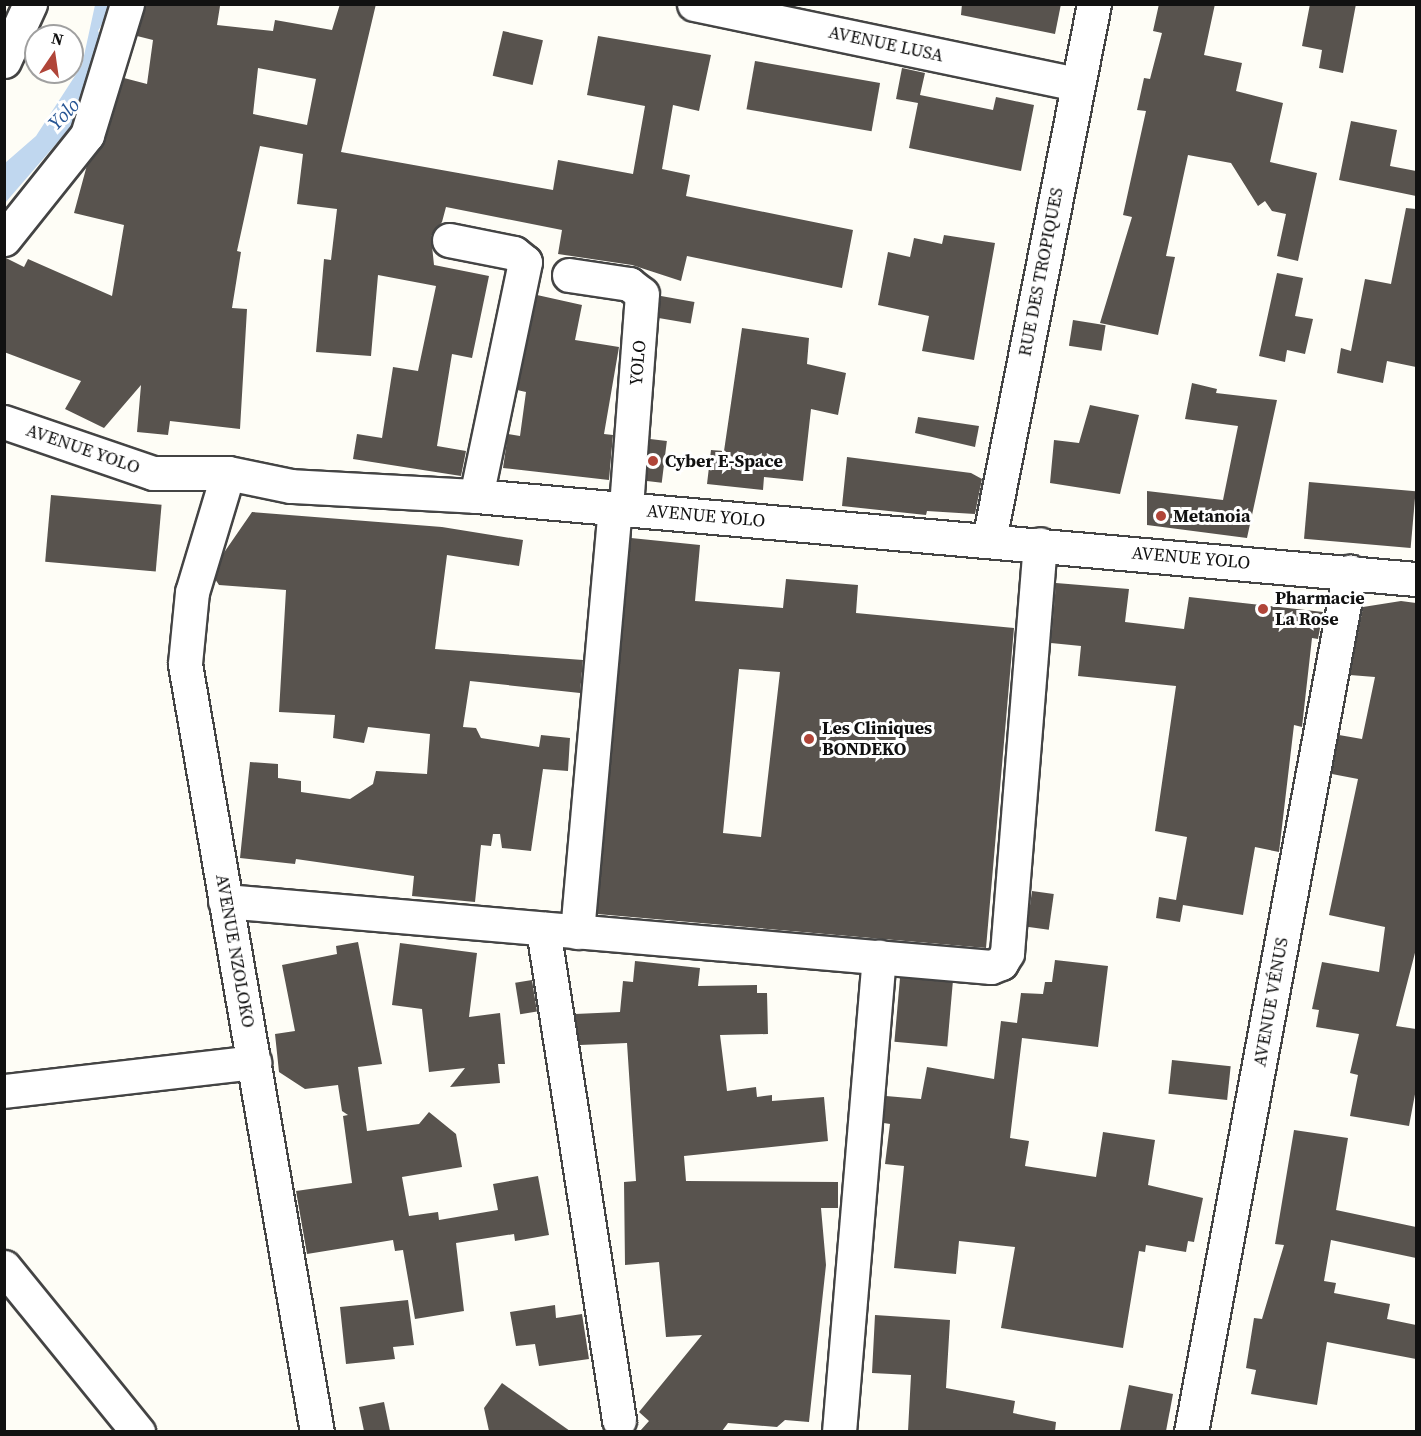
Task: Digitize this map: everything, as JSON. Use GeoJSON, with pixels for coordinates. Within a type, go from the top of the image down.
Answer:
{"type":"FeatureCollection","features":[{"type":"Feature","properties":{"kind":"street"},"geometry":{"type":"LineString","coordinates":[[4,61],[30,4]]}},
{"type":"Feature","properties":{"kind":"street"},"geometry":{"type":"LineString","coordinates":[[4,239],[87,135],[127,4]]}},
{"type":"Feature","properties":{"kind":"street","name":"AVENUE LUSA"},"geometry":{"type":"LineString","coordinates":[[694,4],[1078,84]]}},
{"type":"Feature","properties":{"kind":"street","name":"RUE DES TROPIQUES"},"geometry":{"type":"LineString","coordinates":[[989,540],[1094,4]]}},
{"type":"Feature","properties":{"kind":"street"},"geometry":{"type":"LineString","coordinates":[[449,240],[514,253],[525,262],[476,496]]}},
{"type":"Feature","properties":{"kind":"street","name":"YOLO"},"geometry":{"type":"LineString","coordinates":[[569,275],[629,284],[642,294],[621,509]]}},
{"type":"Feature","properties":{"kind":"street","name":"AVENUE YOLO"},"geometry":{"type":"LineString","coordinates":[[4,422],[153,473],[228,474],[291,486],[476,496],[1416,579]]}},
{"type":"Feature","properties":{"kind":"street","name":"AVENUE NZOLOKO"},"geometry":{"type":"LineString","coordinates":[[228,474],[192,592],[184,664],[317,1431]]}},
{"type":"Feature","properties":{"kind":"street"},"geometry":{"type":"LineString","coordinates":[[577,932],[621,509]]}},
{"type":"Feature","properties":{"kind":"street"},"geometry":{"type":"LineString","coordinates":[[225,901],[991,967],[1007,953],[1040,544]]}},
{"type":"Feature","properties":{"kind":"street","name":"AVENUE VÉNUS"},"geometry":{"type":"LineString","coordinates":[[1191,1431],[1350,572]]}},
{"type":"Feature","properties":{"kind":"street"},"geometry":{"type":"LineString","coordinates":[[543,929],[619,1420]]}},
{"type":"Feature","properties":{"kind":"street"},"geometry":{"type":"LineString","coordinates":[[839,1431],[879,957]]}},
{"type":"Feature","properties":{"kind":"street"},"geometry":{"type":"LineString","coordinates":[[4,1091],[254,1062]]}},
{"type":"Feature","properties":{"kind":"street"},"geometry":{"type":"LineString","coordinates":[[4,1268],[138,1431]]}},
{"type":"Feature","properties":{"kind":"water","name":"Yolo"},"geometry":{"type":"Polygon","coordinates":[[[95,5],[113,5],[98,31],[109,52],[88,107],[5,203],[5,163],[36,136],[70,84],[84,84],[84,56],[95,5]]]}},
{"type":"Feature","properties":{"kind":"building"},"geometry":{"type":"Polygon","coordinates":[[[145,4],[220,6],[217,25],[273,31],[275,20],[332,30],[340,4],[376,4],[341,152],[553,190],[558,160],[633,174],[645,106],[587,95],[598,36],[711,55],[699,111],[673,105],[662,169],[690,175],[686,196],[853,230],[842,288],[687,256],[681,281],[632,265],[558,254],[562,230],[446,207],[442,222],[431,236],[434,265],[489,276],[472,358],[452,354],[437,446],[466,451],[461,476],[353,459],[357,434],[382,438],[393,367],[418,371],[436,286],[378,275],[371,356],[316,352],[324,259],[331,260],[337,209],[297,204],[303,154],[260,146],[237,251],[241,252],[232,308],[247,309],[240,429],[170,421],[168,435],[137,432],[141,385],[104,428],[65,409],[81,381],[4,352],[4,257],[24,267],[28,259],[112,296],[124,225],[74,213],[87,165],[105,141],[124,78],[147,84],[153,40],[137,36],[145,4]],[[258,68],[253,114],[307,125],[316,79],[258,68]]]}},
{"type":"Feature","properties":{"kind":"building"},"geometry":{"type":"Polygon","coordinates":[[[962,4],[1061,4],[1055,34],[961,15],[962,4]]]}},
{"type":"Feature","properties":{"kind":"building"},"geometry":{"type":"Polygon","coordinates":[[[1159,4],[1215,4],[1204,55],[1242,63],[1236,91],[1283,103],[1270,162],[1317,173],[1298,261],[1277,256],[1286,214],[1272,211],[1265,201],[1258,206],[1231,163],[1188,155],[1166,256],[1175,257],[1158,335],[1100,323],[1132,217],[1123,215],[1146,111],[1137,110],[1144,78],[1150,79],[1162,33],[1153,31],[1159,4]]]}},
{"type":"Feature","properties":{"kind":"building"},"geometry":{"type":"Polygon","coordinates":[[[1310,4],[1356,4],[1343,73],[1319,68],[1322,50],[1302,46],[1310,4]]]}},
{"type":"Feature","properties":{"kind":"building"},"geometry":{"type":"Polygon","coordinates":[[[503,31],[543,40],[533,85],[493,76],[503,31]]]}},
{"type":"Feature","properties":{"kind":"building"},"geometry":{"type":"Polygon","coordinates":[[[755,61],[880,83],[872,131],[746,109],[755,61]]]}},
{"type":"Feature","properties":{"kind":"building"},"geometry":{"type":"Polygon","coordinates":[[[902,68],[925,73],[920,95],[993,110],[996,97],[1034,105],[1021,171],[909,148],[918,103],[896,99],[902,68]]]}},
{"type":"Feature","properties":{"kind":"building"},"geometry":{"type":"Polygon","coordinates":[[[1351,121],[1397,130],[1390,166],[1416,171],[1416,196],[1339,180],[1351,121]]]}},
{"type":"Feature","properties":{"kind":"building"},"geometry":{"type":"Polygon","coordinates":[[[1406,208],[1416,209],[1416,367],[1387,361],[1383,383],[1337,373],[1341,348],[1351,351],[1365,279],[1391,284],[1406,208]]]}},
{"type":"Feature","properties":{"kind":"building"},"geometry":{"type":"Polygon","coordinates":[[[944,235],[995,243],[974,360],[922,351],[929,316],[878,305],[888,252],[910,257],[914,238],[942,244],[944,235]]]}},
{"type":"Feature","properties":{"kind":"building"},"geometry":{"type":"Polygon","coordinates":[[[1277,273],[1303,278],[1295,316],[1313,319],[1305,354],[1287,350],[1285,362],[1259,356],[1277,273]]]}},
{"type":"Feature","properties":{"kind":"building"},"geometry":{"type":"Polygon","coordinates":[[[537,295],[582,305],[575,340],[619,347],[604,434],[613,435],[609,480],[503,468],[508,434],[520,436],[526,392],[517,390],[537,295]]]}},
{"type":"Feature","properties":{"kind":"building"},"geometry":{"type":"Polygon","coordinates":[[[661,296],[694,302],[691,324],[657,318],[661,296]]]}},
{"type":"Feature","properties":{"kind":"building"},"geometry":{"type":"Polygon","coordinates":[[[1073,320],[1106,325],[1102,351],[1069,346],[1073,320]]]}},
{"type":"Feature","properties":{"kind":"building"},"geometry":{"type":"Polygon","coordinates":[[[742,328],[809,338],[807,364],[846,373],[838,415],[811,409],[803,481],[764,477],[763,490],[707,484],[711,450],[724,451],[742,328]]]}},
{"type":"Feature","properties":{"kind":"building"},"geometry":{"type":"Polygon","coordinates":[[[1192,383],[1217,389],[1216,393],[1277,400],[1247,538],[1147,525],[1147,491],[1223,500],[1238,426],[1185,419],[1192,383]]]}},
{"type":"Feature","properties":{"kind":"building"},"geometry":{"type":"Polygon","coordinates":[[[1090,405],[1139,415],[1120,494],[1050,483],[1054,440],[1079,443],[1090,405]]]}},
{"type":"Feature","properties":{"kind":"building"},"geometry":{"type":"Polygon","coordinates":[[[918,417],[979,426],[975,447],[915,433],[918,417]]]}},
{"type":"Feature","properties":{"kind":"building","name":"Cyber E-Space"},"geometry":{"type":"Polygon","coordinates":[[[650,439],[667,441],[662,483],[645,481],[650,439]]]}},
{"type":"Feature","properties":{"kind":"building"},"geometry":{"type":"Polygon","coordinates":[[[847,457],[971,473],[982,479],[975,514],[927,511],[926,515],[842,506],[847,457]]]}},
{"type":"Feature","properties":{"kind":"building"},"geometry":{"type":"Polygon","coordinates":[[[1309,482],[1416,491],[1411,548],[1304,539],[1309,482]]]}},
{"type":"Feature","properties":{"kind":"building"},"geometry":{"type":"Polygon","coordinates":[[[51,495],[162,505],[156,571],[45,562],[51,495]]]}},
{"type":"Feature","properties":{"kind":"building"},"geometry":{"type":"Polygon","coordinates":[[[252,512],[442,527],[523,540],[519,566],[447,555],[435,649],[583,660],[580,693],[470,681],[463,727],[476,728],[481,738],[539,747],[541,735],[570,738],[568,771],[543,769],[531,851],[502,848],[500,834],[493,834],[491,846],[481,845],[475,902],[412,896],[414,876],[296,859],[295,864],[240,858],[250,762],[278,764],[278,778],[301,781],[301,792],[350,799],[373,784],[376,771],[427,774],[430,734],[368,727],[364,743],[333,738],[335,715],[279,712],[286,590],[219,585],[215,579],[223,554],[252,512]]]}},
{"type":"Feature","properties":{"kind":"building","name":"Les Cliniques BONDEKO"},"geometry":{"type":"Polygon","coordinates":[[[631,538],[700,545],[695,601],[783,608],[786,579],[858,585],[856,613],[1014,628],[986,948],[597,914],[631,538]],[[739,669],[723,833],[761,837],[780,672],[739,669]]]}},
{"type":"Feature","properties":{"kind":"building"},"geometry":{"type":"Polygon","coordinates":[[[1056,583],[1129,589],[1125,622],[1184,629],[1189,597],[1323,612],[1318,639],[1312,638],[1302,727],[1294,725],[1279,852],[1255,847],[1243,915],[1183,905],[1180,922],[1156,918],[1159,897],[1176,900],[1187,837],[1155,831],[1176,686],[1078,676],[1081,646],[1051,643],[1056,583]]]}},
{"type":"Feature","properties":{"kind":"building"},"geometry":{"type":"Polygon","coordinates":[[[1401,601],[1416,603],[1416,949],[1396,1026],[1416,1029],[1416,1089],[1409,1126],[1350,1116],[1358,1075],[1350,1073],[1359,1034],[1316,1027],[1319,1010],[1312,1009],[1322,962],[1379,972],[1385,927],[1329,915],[1358,779],[1332,774],[1339,735],[1362,739],[1375,677],[1350,675],[1363,607],[1401,601]]]}},
{"type":"Feature","properties":{"kind":"building"},"geometry":{"type":"Polygon","coordinates":[[[1032,891],[1054,894],[1049,930],[1027,927],[1032,891]]]}},
{"type":"Feature","properties":{"kind":"building"},"geometry":{"type":"Polygon","coordinates":[[[358,942],[382,1064],[358,1067],[367,1131],[419,1124],[429,1112],[456,1134],[462,1167],[402,1177],[409,1216],[438,1212],[439,1220],[498,1210],[493,1184],[538,1176],[549,1235],[515,1241],[514,1234],[456,1243],[464,1311],[415,1319],[403,1250],[395,1251],[393,1240],[307,1254],[296,1191],[352,1183],[343,1116],[348,1115],[342,1111],[338,1085],[305,1089],[279,1072],[275,1034],[295,1031],[282,965],[337,954],[336,946],[358,942]]]}},
{"type":"Feature","properties":{"kind":"building"},"geometry":{"type":"Polygon","coordinates":[[[400,943],[477,953],[469,1017],[500,1013],[505,1064],[498,1064],[500,1083],[450,1087],[465,1068],[429,1072],[422,1009],[392,1005],[400,943]]]}},
{"type":"Feature","properties":{"kind":"building"},"geometry":{"type":"Polygon","coordinates":[[[1055,960],[1108,966],[1098,1047],[1022,1038],[1010,1138],[1029,1141],[1025,1166],[1096,1177],[1103,1132],[1155,1140],[1148,1185],[1203,1198],[1194,1242],[1188,1241],[1186,1252],[1146,1245],[1145,1252],[1139,1251],[1123,1348],[1001,1328],[1015,1247],[959,1241],[956,1274],[894,1268],[904,1166],[885,1164],[890,1124],[884,1123],[886,1096],[921,1099],[927,1067],[994,1079],[1001,1021],[1017,1023],[1021,993],[1043,994],[1045,982],[1052,982],[1055,960]]]}},
{"type":"Feature","properties":{"kind":"building"},"geometry":{"type":"Polygon","coordinates":[[[635,961],[700,968],[698,986],[757,985],[757,993],[767,993],[768,1034],[720,1035],[727,1091],[756,1087],[757,1097],[772,1095],[772,1101],[824,1097],[828,1141],[684,1156],[686,1181],[838,1182],[838,1208],[821,1208],[826,1265],[809,1422],[785,1420],[777,1427],[728,1423],[722,1431],[640,1431],[649,1421],[639,1412],[702,1335],[666,1337],[659,1262],[625,1265],[624,1182],[636,1181],[627,1043],[580,1045],[575,1014],[620,1012],[623,981],[633,982],[635,961]]]}},
{"type":"Feature","properties":{"kind":"building"},"geometry":{"type":"Polygon","coordinates":[[[900,978],[953,983],[947,1046],[894,1042],[900,978]]]}},
{"type":"Feature","properties":{"kind":"building"},"geometry":{"type":"Polygon","coordinates":[[[532,980],[537,1012],[520,1014],[515,983],[532,980]]]}},
{"type":"Feature","properties":{"kind":"building"},"geometry":{"type":"Polygon","coordinates":[[[1172,1060],[1231,1066],[1227,1100],[1168,1094],[1172,1060]]]}},
{"type":"Feature","properties":{"kind":"building"},"geometry":{"type":"Polygon","coordinates":[[[1294,1130],[1348,1138],[1336,1210],[1416,1227],[1416,1258],[1331,1240],[1324,1281],[1336,1283],[1334,1293],[1390,1304],[1387,1319],[1416,1325],[1416,1359],[1327,1342],[1317,1405],[1251,1394],[1256,1370],[1246,1368],[1254,1318],[1262,1319],[1284,1245],[1275,1244],[1294,1130]]]}},
{"type":"Feature","properties":{"kind":"building"},"geometry":{"type":"Polygon","coordinates":[[[408,1300],[414,1345],[393,1347],[395,1359],[346,1364],[340,1307],[408,1300]]]}},
{"type":"Feature","properties":{"kind":"building"},"geometry":{"type":"Polygon","coordinates":[[[555,1305],[556,1318],[582,1314],[589,1359],[539,1366],[535,1344],[516,1346],[510,1312],[555,1305]]]}},
{"type":"Feature","properties":{"kind":"building"},"geometry":{"type":"Polygon","coordinates":[[[875,1315],[950,1320],[946,1388],[1015,1401],[1013,1413],[1056,1422],[1055,1431],[908,1431],[911,1375],[872,1373],[875,1315]]]}},
{"type":"Feature","properties":{"kind":"building"},"geometry":{"type":"Polygon","coordinates":[[[502,1383],[570,1431],[489,1431],[484,1408],[502,1383]]]}},
{"type":"Feature","properties":{"kind":"building"},"geometry":{"type":"Polygon","coordinates":[[[1129,1385],[1173,1394],[1166,1431],[1120,1431],[1129,1385]]]}},
{"type":"Feature","properties":{"kind":"building"},"geometry":{"type":"Polygon","coordinates":[[[384,1402],[390,1431],[364,1431],[359,1407],[384,1402]]]}},
{"type":"Feature","properties":{"kind":"place","name":"Cyber E-Space"},"geometry":{"type":"Point","coordinates":[653,461]}},
{"type":"Feature","properties":{"kind":"place","name":"Metanoia"},"geometry":{"type":"Point","coordinates":[1161,516]}},
{"type":"Feature","properties":{"kind":"place","name":"Pharmacie La Rose"},"geometry":{"type":"Point","coordinates":[1263,609]}},
{"type":"Feature","properties":{"kind":"place","name":"Les Cliniques BONDEKO"},"geometry":{"type":"Point","coordinates":[809,739]}}]}
